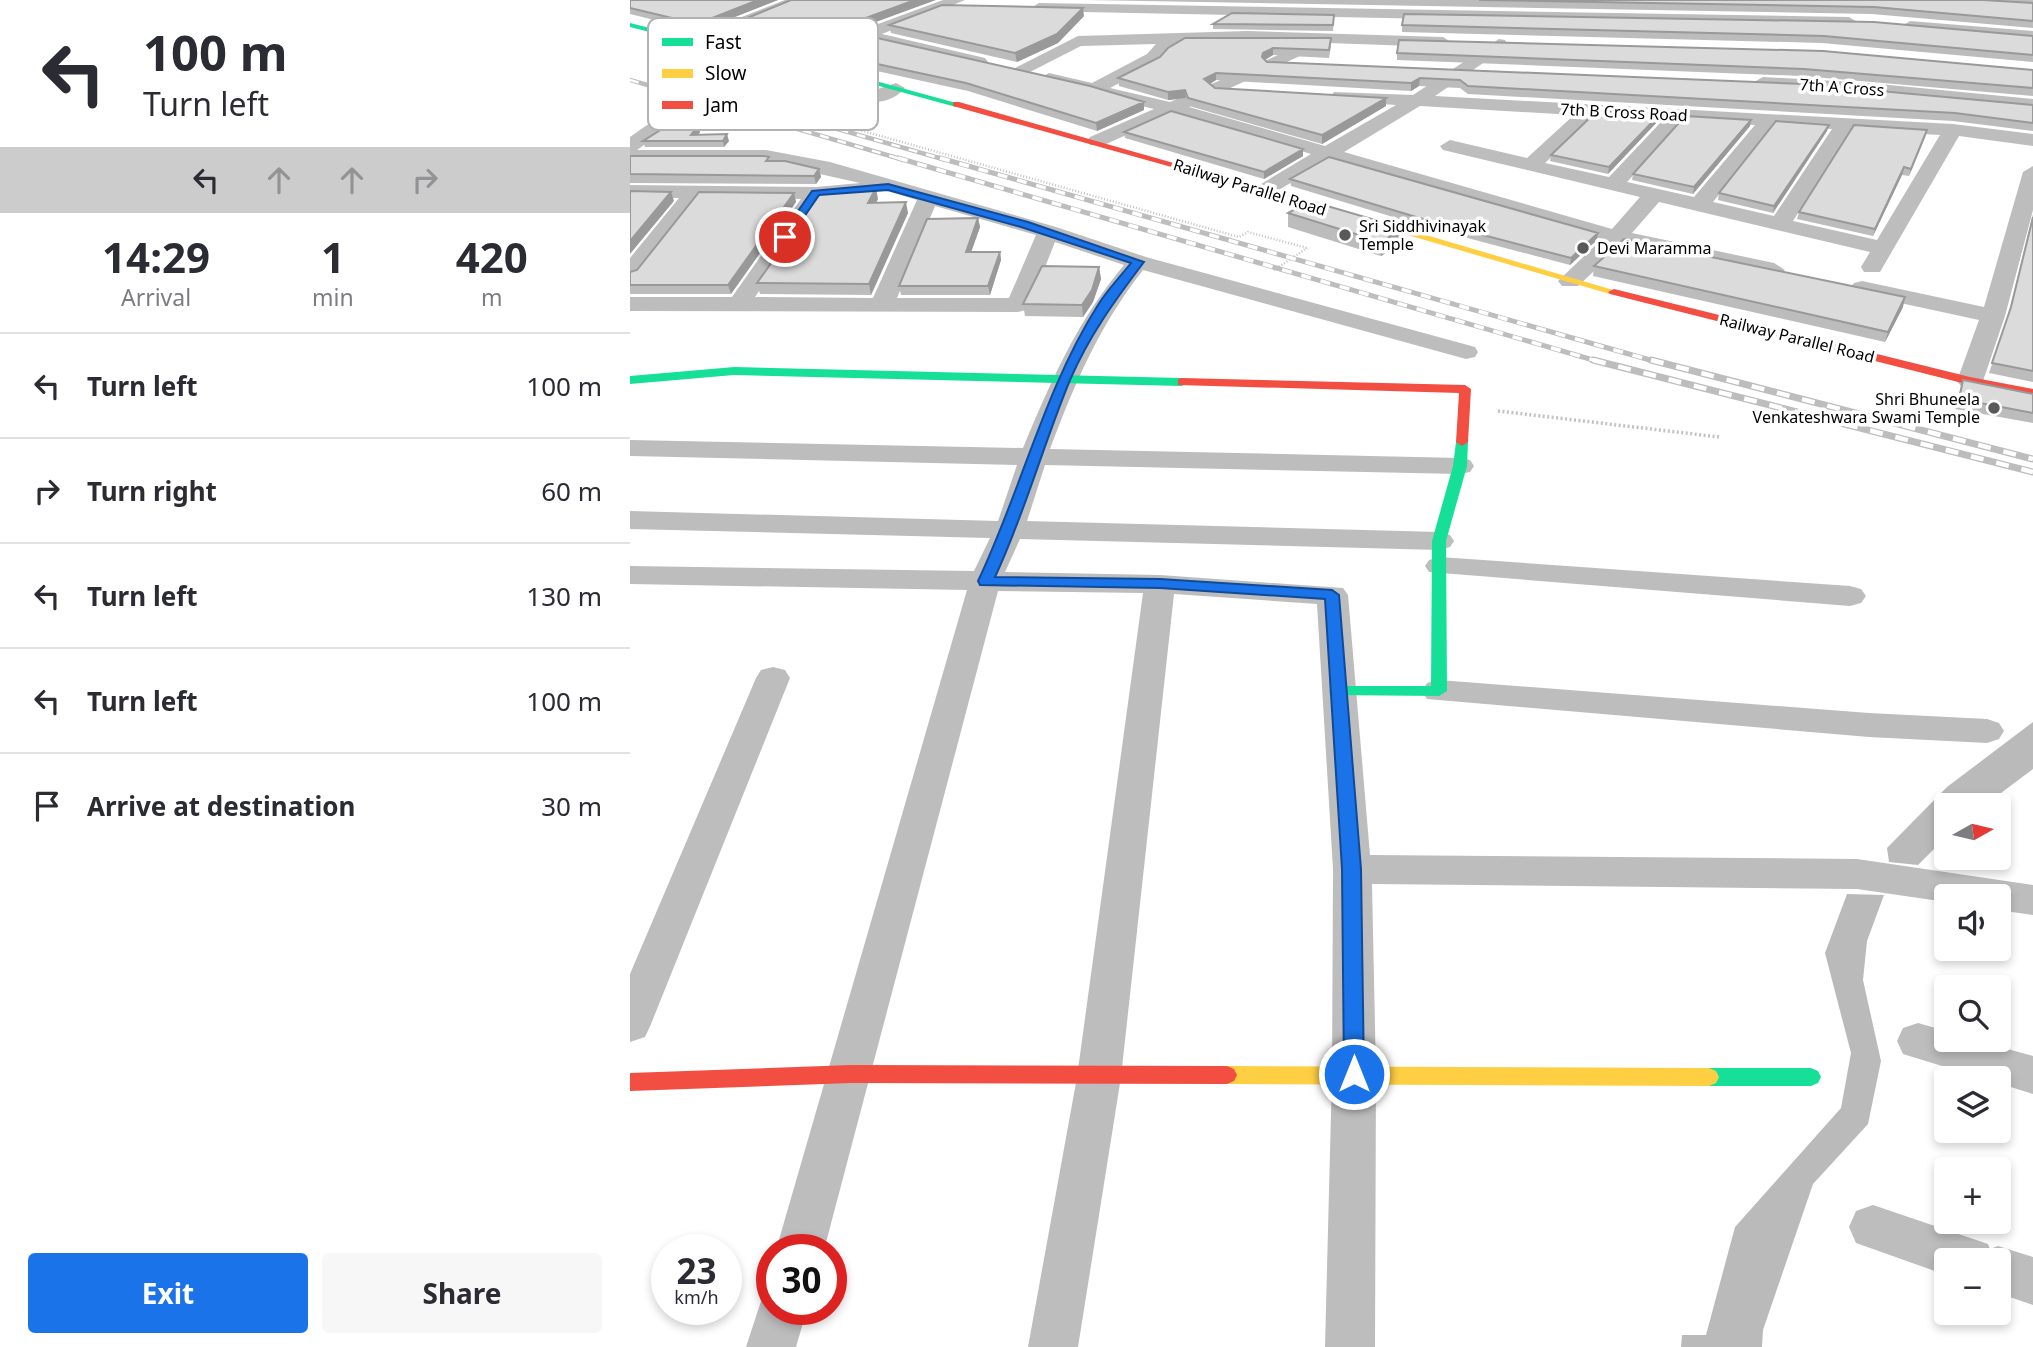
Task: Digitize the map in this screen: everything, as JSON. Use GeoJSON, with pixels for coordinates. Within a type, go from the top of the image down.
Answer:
{"type":"FeatureCollection","features":[{"type":"Feature","properties":{"kind":"street"},"geometry":{"type":"LineString","coordinates":[[876,18],[922,0]]}},
{"type":"Feature","properties":{"kind":"street"},"geometry":{"type":"LineString","coordinates":[[1097,141],[1332,38],[1434,0]]}},
{"type":"Feature","properties":{"kind":"street"},"geometry":{"type":"LineString","coordinates":[[1982,0],[2033,3]]}},
{"type":"Feature","properties":{"kind":"street"},"geometry":{"type":"LineString","coordinates":[[747,18],[790,1]]}},
{"type":"Feature","properties":{"kind":"street"},"geometry":{"type":"LineString","coordinates":[[878,30],[956,4]]}},
{"type":"Feature","properties":{"kind":"street"},"geometry":{"type":"LineString","coordinates":[[1078,41],[1090,4]]}},
{"type":"Feature","properties":{"kind":"street"},"geometry":{"type":"LineString","coordinates":[[1022,8],[1090,4],[1871,23]]}},
{"type":"Feature","properties":{"kind":"street","name":"Railway Parallel Road"},"geometry":{"type":"LineString","coordinates":[[630,25],[648,29]]}},
{"type":"Feature","properties":{"kind":"street"},"geometry":{"type":"LineString","coordinates":[[1898,25],[2033,36]]}},
{"type":"Feature","properties":{"kind":"street"},"geometry":{"type":"LineString","coordinates":[[1097,88],[1153,58],[1171,37]]}},
{"type":"Feature","properties":{"kind":"street"},"geometry":{"type":"LineString","coordinates":[[1005,68],[1078,41],[1171,37],[1332,38],[1506,44],[1263,191]]}},
{"type":"Feature","properties":{"kind":"street"},"geometry":{"type":"LineString","coordinates":[[878,38],[1097,88],[1172,108],[1324,155],[1617,237],[1794,274]]}},
{"type":"Feature","properties":{"kind":"street"},"geometry":{"type":"LineString","coordinates":[[1273,63],[1313,65]]}},
{"type":"Feature","properties":{"kind":"street"},"geometry":{"type":"LineString","coordinates":[[1433,70],[1487,73]]}},
{"type":"Feature","properties":{"kind":"street","name":"7th A Cross"},"geometry":{"type":"LineString","coordinates":[[1747,82],[1869,88],[2033,105]]}},
{"type":"Feature","properties":{"kind":"street","name":"Railway Parallel Road"},"geometry":{"type":"LineString","coordinates":[[878,83],[1097,141],[1570,282],[1970,381],[2033,393]]}},
{"type":"Feature","properties":{"kind":"street"},"geometry":{"type":"LineString","coordinates":[[878,95],[896,88]]}},
{"type":"Feature","properties":{"kind":"street"},"geometry":{"type":"LineString","coordinates":[[1216,88],[1256,91]]}},
{"type":"Feature","properties":{"kind":"street","name":"7th B Cross Road"},"geometry":{"type":"LineString","coordinates":[[1323,95],[1845,124],[1953,131],[2033,140]]}},
{"type":"Feature","properties":{"kind":"street"},"geometry":{"type":"LineString","coordinates":[[1404,177],[1508,106]]}},
{"type":"Feature","properties":{"kind":"street"},"geometry":{"type":"LineString","coordinates":[[1531,165],[1589,111]]}},
{"type":"Feature","properties":{"kind":"street"},"geometry":{"type":"LineString","coordinates":[[1613,185],[1678,116]]}},
{"type":"Feature","properties":{"kind":"street"},"geometry":{"type":"LineString","coordinates":[[630,119],[648,119]]}},
{"type":"Feature","properties":{"kind":"street"},"geometry":{"type":"LineString","coordinates":[[1699,205],[1769,120]]}},
{"type":"Feature","properties":{"kind":"street"},"geometry":{"type":"LineString","coordinates":[[1780,224],[1845,124]]}},
{"type":"Feature","properties":{"kind":"street"},"geometry":{"type":"LineString","coordinates":[[630,146],[654,130]]}},
{"type":"Feature","properties":{"kind":"street"},"geometry":{"type":"LineString","coordinates":[[1862,289],[1881,248],[1953,131]]}},
{"type":"Feature","properties":{"kind":"street"},"geometry":{"type":"LineString","coordinates":[[1439,154],[1531,165],[1881,248]]}},
{"type":"Feature","properties":{"kind":"street"},"geometry":{"type":"LineString","coordinates":[[630,156],[766,156],[830,167],[888,187],[929,196],[1048,232],[1138,262],[1466,352]]}},
{"type":"Feature","properties":{"kind":"street"},"geometry":{"type":"LineString","coordinates":[[1970,381],[1993,316],[2033,172]]}},
{"type":"Feature","properties":{"kind":"street"},"geometry":{"type":"LineString","coordinates":[[630,191],[816,193],[888,187]]}},
{"type":"Feature","properties":{"kind":"street"},"geometry":{"type":"LineString","coordinates":[[630,273],[695,191]]}},
{"type":"Feature","properties":{"kind":"street"},"geometry":{"type":"LineString","coordinates":[[739,304],[816,193]]}},
{"type":"Feature","properties":{"kind":"street"},"geometry":{"type":"LineString","coordinates":[[1570,282],[1617,237],[1654,194]]}},
{"type":"Feature","properties":{"kind":"street"},"geometry":{"type":"LineString","coordinates":[[883,304],[929,196]]}},
{"type":"Feature","properties":{"kind":"street"},"geometry":{"type":"LineString","coordinates":[[630,304],[1018,305],[1048,232]]}},
{"type":"Feature","properties":{"kind":"street"},"geometry":{"type":"LineString","coordinates":[[805,1234],[985,581],[1010,530],[1034,456],[1064,379],[1103,305],[1138,262]]}},
{"type":"Feature","properties":{"kind":"street"},"geometry":{"type":"LineString","coordinates":[[1835,283],[1993,316]]}},
{"type":"Feature","properties":{"kind":"street"},"geometry":{"type":"LineString","coordinates":[[630,380],[734,372],[1465,389],[1460,466],[1439,554],[1438,691]]}},
{"type":"Feature","properties":{"kind":"street"},"geometry":{"type":"LineString","coordinates":[[630,447],[1460,466]]}},
{"type":"Feature","properties":{"kind":"street"},"geometry":{"type":"LineString","coordinates":[[630,520],[1010,530],[1439,554],[1850,596]]}},
{"type":"Feature","properties":{"kind":"street"},"geometry":{"type":"LineString","coordinates":[[630,575],[1160,584],[1332,595],[1352,869],[1354,1074],[1350,1347]]}},
{"type":"Feature","properties":{"kind":"street"},"geometry":{"type":"LineString","coordinates":[[1053,1347],[1099,1077],[1160,584]]}},
{"type":"Feature","properties":{"kind":"street"},"geometry":{"type":"LineString","coordinates":[[630,1024],[773,678]]}},
{"type":"Feature","properties":{"kind":"street"},"geometry":{"type":"LineString","coordinates":[[1337,691],[1438,691],[1987,732]]}},
{"type":"Feature","properties":{"kind":"street"},"geometry":{"type":"LineString","coordinates":[[1352,869],[1857,874],[2033,900]]}},
{"type":"Feature","properties":{"kind":"street"},"geometry":{"type":"LineString","coordinates":[[1918,1041],[2033,1075]]}},
{"type":"Feature","properties":{"kind":"street"},"geometry":{"type":"LineString","coordinates":[[630,1082],[851,1074],[1099,1077],[1354,1074],[1811,1077]]}},
{"type":"Feature","properties":{"kind":"street"},"geometry":{"type":"LineString","coordinates":[[1873,1227],[1935,1248]]}},
{"type":"Feature","properties":{"kind":"street"},"geometry":{"type":"LineString","coordinates":[[2011,1273],[2033,1281]]}},
{"type":"Feature","properties":{"kind":"street"},"geometry":{"type":"LineString","coordinates":[[771,1347],[777,1325]]}},
{"type":"Feature","properties":{"kind":"path"},"geometry":{"type":"LineString","coordinates":[[858,130],[1239,237],[1248,232],[1307,248],[1273,271]]}},
{"type":"Feature","properties":{"kind":"path"},"geometry":{"type":"LineString","coordinates":[[1462,406],[1719,436]]}},
{"type":"Feature","properties":{"kind":"shaded area"},"geometry":{"type":"Polygon","coordinates":[[[2033,722],[2033,769],[2001,793],[1941,793],[2033,722]]]}},
{"type":"Feature","properties":{"kind":"shaded area"},"geometry":{"type":"Polygon","coordinates":[[[1934,800],[1934,849],[1918,865],[1889,862],[1887,848],[1934,800]]]}},
{"type":"Feature","properties":{"kind":"shaded area"},"geometry":{"type":"Polygon","coordinates":[[[1847,894],[1884,895],[1867,941],[1863,980],[1881,1061],[1868,1124],[1813,1184],[1763,1330],[1762,1347],[1681,1347],[1682,1335],[1706,1335],[1735,1227],[1841,1108],[1851,1053],[1825,953],[1847,894]]]}},
{"type":"Feature","properties":{"kind":"building"},"geometry":{"type":"Polygon","coordinates":[[[630,0],[758,0],[712,18],[672,18],[630,8],[630,0]]]}},
{"type":"Feature","properties":{"kind":"building"},"geometry":{"type":"Polygon","coordinates":[[[791,0],[915,0],[866,18],[747,18],[791,0]]]}},
{"type":"Feature","properties":{"kind":"building"},"geometry":{"type":"Polygon","coordinates":[[[1479,0],[1983,0],[2033,3],[2033,21],[1874,7],[1479,0]]]}},
{"type":"Feature","properties":{"kind":"building"},"geometry":{"type":"Polygon","coordinates":[[[942,5],[1083,8],[1057,34],[1015,53],[889,25],[942,5]]]}},
{"type":"Feature","properties":{"kind":"building"},"geometry":{"type":"Polygon","coordinates":[[[1232,13],[1334,15],[1333,25],[1213,24],[1232,13]]]}},
{"type":"Feature","properties":{"kind":"building"},"geometry":{"type":"Polygon","coordinates":[[[1404,14],[1874,22],[2033,36],[2033,55],[1824,36],[1402,25],[1404,14]]]}},
{"type":"Feature","properties":{"kind":"building"},"geometry":{"type":"Polygon","coordinates":[[[878,38],[1090,86],[1144,102],[1096,123],[966,83],[878,64],[878,38]]]}},
{"type":"Feature","properties":{"kind":"building"},"geometry":{"type":"Polygon","coordinates":[[[1185,38],[1331,38],[1329,50],[1273,48],[1263,53],[1262,57],[1267,62],[1803,84],[2033,105],[2033,123],[1955,113],[1468,86],[1460,80],[1420,78],[1411,83],[1216,73],[1204,79],[1215,88],[1386,98],[1322,135],[1188,98],[1185,90],[1168,92],[1118,78],[1160,57],[1168,48],[1185,38]]]}},
{"type":"Feature","properties":{"kind":"building"},"geometry":{"type":"Polygon","coordinates":[[[1399,40],[1823,51],[2033,70],[2033,88],[1804,69],[1397,53],[1399,40]]]}},
{"type":"Feature","properties":{"kind":"building"},"geometry":{"type":"Polygon","coordinates":[[[1171,111],[1303,149],[1264,172],[1124,132],[1171,111]]]}},
{"type":"Feature","properties":{"kind":"building"},"geometry":{"type":"Polygon","coordinates":[[[1597,111],[1659,115],[1609,167],[1551,155],[1597,111]]]}},
{"type":"Feature","properties":{"kind":"building"},"geometry":{"type":"Polygon","coordinates":[[[1685,116],[1751,120],[1694,187],[1633,174],[1685,116]]]}},
{"type":"Feature","properties":{"kind":"building"},"geometry":{"type":"Polygon","coordinates":[[[1776,121],[1829,125],[1774,206],[1719,193],[1776,121]]]}},
{"type":"Feature","properties":{"kind":"building"},"geometry":{"type":"Polygon","coordinates":[[[1854,125],[1927,130],[1911,169],[1904,167],[1875,229],[1799,212],[1854,125]]]}},
{"type":"Feature","properties":{"kind":"building"},"geometry":{"type":"Polygon","coordinates":[[[661,130],[695,130],[691,135],[727,134],[723,141],[643,141],[661,130]]]}},
{"type":"Feature","properties":{"kind":"building"},"geometry":{"type":"Polygon","coordinates":[[[630,156],[764,156],[769,157],[766,161],[785,161],[819,169],[814,176],[630,174],[630,156]]]}},
{"type":"Feature","properties":{"kind":"building"},"geometry":{"type":"Polygon","coordinates":[[[1329,157],[1598,233],[1571,258],[1426,220],[1290,179],[1329,157]]]}},
{"type":"Feature","properties":{"kind":"building"},"geometry":{"type":"Polygon","coordinates":[[[876,188],[868,203],[906,202],[869,284],[757,283],[822,191],[876,188]]]}},
{"type":"Feature","properties":{"kind":"building"},"geometry":{"type":"Polygon","coordinates":[[[630,191],[671,192],[630,241],[630,191]]]}},
{"type":"Feature","properties":{"kind":"building"},"geometry":{"type":"Polygon","coordinates":[[[699,192],[794,193],[728,285],[630,285],[630,272],[637,270],[699,192]]]}},
{"type":"Feature","properties":{"kind":"building"},"geometry":{"type":"Polygon","coordinates":[[[1310,201],[1403,228],[1381,242],[1288,213],[1310,201]]]}},
{"type":"Feature","properties":{"kind":"building"},"geometry":{"type":"Polygon","coordinates":[[[2033,217],[2033,371],[1992,363],[2011,307],[2033,217]]]}},
{"type":"Feature","properties":{"kind":"building"},"geometry":{"type":"Polygon","coordinates":[[[978,218],[966,252],[1000,252],[988,286],[899,286],[927,219],[978,218]]]}},
{"type":"Feature","properties":{"kind":"building"},"geometry":{"type":"Polygon","coordinates":[[[1624,239],[1905,297],[1888,332],[1594,266],[1624,239]]]}},
{"type":"Feature","properties":{"kind":"building"},"geometry":{"type":"Polygon","coordinates":[[[1042,266],[1099,267],[1092,290],[1082,305],[1023,304],[1042,266]]]}},
{"type":"Feature","properties":{"kind":"building"},"geometry":{"type":"Polygon","coordinates":[[[1963,380],[2033,394],[2033,413],[1959,399],[1963,380]]]}},
{"type":"Feature","properties":{"kind":"railway"},"geometry":{"type":"LineString","coordinates":[[630,80],[648,85]]}},
{"type":"Feature","properties":{"kind":"railway"},"geometry":{"type":"LineString","coordinates":[[801,130],[904,160]]}},
{"type":"Feature","properties":{"kind":"railway"},"geometry":{"type":"LineString","coordinates":[[841,130],[946,160]]}},
{"type":"Feature","properties":{"kind":"railway"},"geometry":{"type":"LineString","coordinates":[[898,158],[1594,360]]}},
{"type":"Feature","properties":{"kind":"railway"},"geometry":{"type":"LineString","coordinates":[[940,158],[1657,362]]}},
{"type":"Feature","properties":{"kind":"railway"},"geometry":{"type":"LineString","coordinates":[[1594,360],[2033,472]]}},
{"type":"Feature","properties":{"kind":"railway"},"geometry":{"type":"LineString","coordinates":[[1594,360],[1600,362]]}},
{"type":"Feature","properties":{"kind":"railway"},"geometry":{"type":"LineString","coordinates":[[1651,360],[2033,459]]}},
{"type":"Feature","properties":{"kind":"traffic: fast"},"geometry":{"type":"LineString","coordinates":[[630,25],[648,30]]}},
{"type":"Feature","properties":{"kind":"traffic: fast"},"geometry":{"type":"LineString","coordinates":[[878,83],[956,104]]}},
{"type":"Feature","properties":{"kind":"traffic: fast"},"geometry":{"type":"LineString","coordinates":[[630,380],[734,371],[1182,382]]}},
{"type":"Feature","properties":{"kind":"traffic: fast"},"geometry":{"type":"LineString","coordinates":[[1337,691],[1439,691],[1439,541],[1460,466],[1462,442]]}},
{"type":"Feature","properties":{"kind":"traffic: fast"},"geometry":{"type":"LineString","coordinates":[[1709,1077],[1811,1077]]}},
{"type":"Feature","properties":{"kind":"traffic: slow"},"geometry":{"type":"LineString","coordinates":[[1246,185],[1614,292]]}},
{"type":"Feature","properties":{"kind":"traffic: slow"},"geometry":{"type":"LineString","coordinates":[[1227,1075],[1709,1077]]}},
{"type":"Feature","properties":{"kind":"traffic: jam"},"geometry":{"type":"LineString","coordinates":[[956,104],[1246,185]]}},
{"type":"Feature","properties":{"kind":"traffic: jam"},"geometry":{"type":"LineString","coordinates":[[1614,292],[1970,381],[2033,393]]}},
{"type":"Feature","properties":{"kind":"traffic: jam"},"geometry":{"type":"LineString","coordinates":[[1182,382],[1465,389],[1462,442]]}},
{"type":"Feature","properties":{"kind":"traffic: jam"},"geometry":{"type":"LineString","coordinates":[[630,1082],[851,1074],[1227,1075]]}},
{"type":"Feature","properties":{"kind":"place","name":"Sri Siddhivinayak Temple"},"geometry":{"type":"Point","coordinates":[1345,235]}},
{"type":"Feature","properties":{"kind":"place","name":"Devi Maramma"},"geometry":{"type":"Point","coordinates":[1583,248]}},
{"type":"Feature","properties":{"kind":"place","name":"Shri Bhuneela Venkateshwara Swami Temple"},"geometry":{"type":"Point","coordinates":[1994,408]}},
{"type":"Feature","properties":{"kind":"route"},"geometry":{"type":"LineString","coordinates":[[785,237],[816,193],[888,187],[929,196],[1138,262],[1103,305],[1064,379],[1034,456],[1010,530],[985,581],[1160,584],[1332,595],[1352,869],[1354,1074]]}}]}
